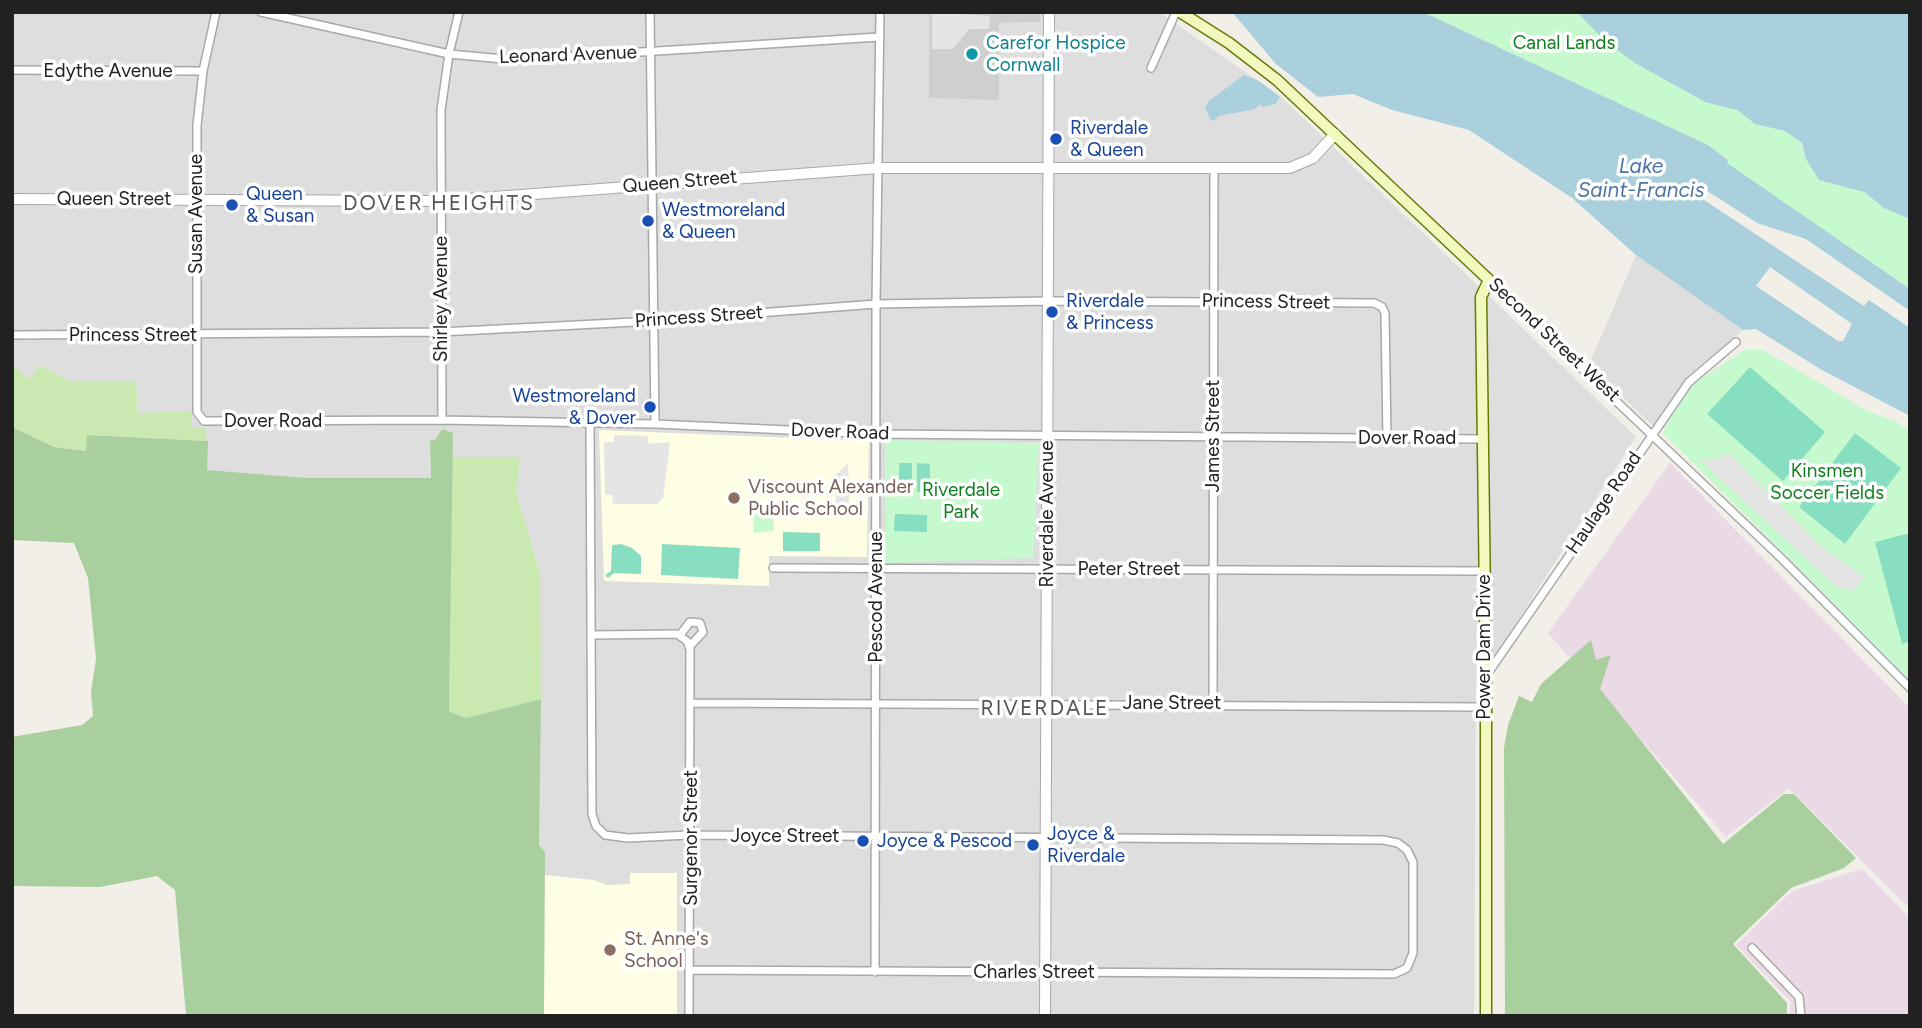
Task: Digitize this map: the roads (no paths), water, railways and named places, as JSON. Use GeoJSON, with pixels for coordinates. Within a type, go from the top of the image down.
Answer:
{"type":"FeatureCollection","features":[{"type":"Feature","properties":{"kind":"main road","name":"Second Street West"},"geometry":{"type":"LineString","coordinates":[[1178,12],[1253,61],[1489,279]]}},
{"type":"Feature","properties":{"kind":"main road","name":"Power Dam Drive"},"geometry":{"type":"LineString","coordinates":[[1486,1016],[1486,676],[1481,297],[1489,279]]}},
{"type":"Feature","properties":{"kind":"street","name":"Susan Avenue"},"geometry":{"type":"LineString","coordinates":[[199,418],[196,334],[197,125],[203,71],[216,12]]}},
{"type":"Feature","properties":{"kind":"street","name":"Leonard Avenue"},"geometry":{"type":"LineString","coordinates":[[261,12],[449,54],[514,60],[879,37]]}},
{"type":"Feature","properties":{"kind":"street","name":"Shirley Avenue"},"geometry":{"type":"LineString","coordinates":[[442,420],[441,110],[458,12]]}},
{"type":"Feature","properties":{"kind":"street"},"geometry":{"type":"LineString","coordinates":[[650,12],[655,424]]}},
{"type":"Feature","properties":{"kind":"street","name":"Pescod Avenue"},"geometry":{"type":"LineString","coordinates":[[875,972],[876,304],[880,12]]}},
{"type":"Feature","properties":{"kind":"street","name":"Riverdale Avenue"},"geometry":{"type":"LineString","coordinates":[[1045,1016],[1049,12]]}},
{"type":"Feature","properties":{"kind":"street"},"geometry":{"type":"LineString","coordinates":[[1151,68],[1178,12]]}},
{"type":"Feature","properties":{"kind":"street","name":"Edythe Avenue"},"geometry":{"type":"LineString","coordinates":[[12,70],[203,71]]}},
{"type":"Feature","properties":{"kind":"street","name":"Queen Street"},"geometry":{"type":"LineString","coordinates":[[12,199],[441,201],[879,168],[1297,167],[1315,156],[1335,134]]}},
{"type":"Feature","properties":{"kind":"street","name":"James Street"},"geometry":{"type":"LineString","coordinates":[[1213,703],[1214,169]]}},
{"type":"Feature","properties":{"kind":"street","name":"Second Street West"},"geometry":{"type":"LineString","coordinates":[[1489,279],[1801,577],[1910,688]]}},
{"type":"Feature","properties":{"kind":"street","name":"Princess Street"},"geometry":{"type":"LineString","coordinates":[[12,335],[441,332],[654,321],[876,304],[1048,301],[1374,303],[1385,309],[1387,438]]}},
{"type":"Feature","properties":{"kind":"street","name":"Haulage Road"},"geometry":{"type":"LineString","coordinates":[[1486,676],[1689,382],[1736,342]]}},
{"type":"Feature","properties":{"kind":"street","name":"Dover Road"},"geometry":{"type":"LineString","coordinates":[[199,418],[204,421],[225,422],[590,422],[877,434],[1483,439]]}},
{"type":"Feature","properties":{"kind":"street","name":"Joyce Street"},"geometry":{"type":"LineString","coordinates":[[590,422],[592,814],[600,832],[611,836],[1383,840],[1398,843],[1408,850],[1415,877],[1413,953],[1406,968],[1394,974],[1380,974]]}},
{"type":"Feature","properties":{"kind":"street","name":"Peter Street"},"geometry":{"type":"LineString","coordinates":[[773,568],[1484,571]]}},
{"type":"Feature","properties":{"kind":"street","name":"Surgenor Street"},"geometry":{"type":"LineString","coordinates":[[680,635],[690,622],[700,623],[703,632],[689,647],[692,703],[689,1015]]}},
{"type":"Feature","properties":{"kind":"street"},"geometry":{"type":"LineString","coordinates":[[593,635],[680,635],[689,647]]}},
{"type":"Feature","properties":{"kind":"street","name":"Jane Street"},"geometry":{"type":"LineString","coordinates":[[692,703],[1213,703],[1484,707]]}},
{"type":"Feature","properties":{"kind":"street"},"geometry":{"type":"LineString","coordinates":[[1752,948],[1799,997],[1801,1016]]}},
{"type":"Feature","properties":{"kind":"street","name":"Charles Street"},"geometry":{"type":"LineString","coordinates":[[689,970],[1380,974]]}},
{"type":"Feature","properties":{"kind":"water","name":"Lake Saint-Francis"},"geometry":{"type":"Polygon","coordinates":[[[1232,12],[1423,12],[1708,145],[1728,160],[1727,163],[1910,289],[1910,311],[1806,239],[1757,223],[1706,190],[1701,198],[1864,306],[1869,300],[1910,328],[1910,416],[1822,370],[1756,329],[1743,330],[1636,255],[1572,198],[1469,130],[1392,110],[1353,94],[1318,97],[1276,64],[1232,12]],[[1770,267],[1756,286],[1838,341],[1843,341],[1852,324],[1770,267]]]}},
{"type":"Feature","properties":{"kind":"water","name":"Lake Saint-Francis"},"geometry":{"type":"Polygon","coordinates":[[[1577,12],[1910,12],[1910,219],[1884,208],[1864,192],[1819,180],[1806,159],[1802,143],[1785,131],[1755,124],[1737,110],[1705,102],[1635,63],[1606,42],[1577,12]]]}},
{"type":"Feature","properties":{"kind":"water"},"geometry":{"type":"Polygon","coordinates":[[[1244,75],[1259,81],[1280,97],[1275,104],[1263,107],[1260,104],[1255,109],[1219,116],[1213,121],[1210,119],[1205,107],[1209,101],[1244,75]]]}},
{"type":"Feature","properties":{"kind":"place","name":"Carefor Hospice Cornwall"},"geometry":{"type":"Point","coordinates":[972,54]}},
{"type":"Feature","properties":{"kind":"place","name":"Riverdale & Queen"},"geometry":{"type":"Point","coordinates":[1056,139]}},
{"type":"Feature","properties":{"kind":"place","name":"Queen & Susan"},"geometry":{"type":"Point","coordinates":[232,205]}},
{"type":"Feature","properties":{"kind":"place","name":"Westmoreland & Queen"},"geometry":{"type":"Point","coordinates":[648,221]}},
{"type":"Feature","properties":{"kind":"place","name":"Riverdale & Princess"},"geometry":{"type":"Point","coordinates":[1052,312]}},
{"type":"Feature","properties":{"kind":"place","name":"Westmoreland & Dover"},"geometry":{"type":"Point","coordinates":[650,407]}},
{"type":"Feature","properties":{"kind":"place","name":"Viscount Alexander Public School"},"geometry":{"type":"Point","coordinates":[734,498]}},
{"type":"Feature","properties":{"kind":"place","name":"Joyce & Pescod"},"geometry":{"type":"Point","coordinates":[863,841]}},
{"type":"Feature","properties":{"kind":"place","name":"Joyce & Riverdale"},"geometry":{"type":"Point","coordinates":[1033,845]}},
{"type":"Feature","properties":{"kind":"place","name":"St. Anne's School"},"geometry":{"type":"Point","coordinates":[610,950]}},
{"type":"Feature","properties":{"kind":"district","name":"DOVER HEIGHTS"},"geometry":{"type":"Point","coordinates":[439,204]}},
{"type":"Feature","properties":{"kind":"district","name":"RIVERDALE"},"geometry":{"type":"Point","coordinates":[1045,709]}},
{"type":"Feature","properties":{"kind":"park label","name":"Canal Lands"},"geometry":{"type":"Point","coordinates":[1564,43]}},
{"type":"Feature","properties":{"kind":"park label","name":"Kinsmen Soccer Fields"},"geometry":{"type":"Point","coordinates":[1827,482]}},
{"type":"Feature","properties":{"kind":"park label","name":"Riverdale Park"},"geometry":{"type":"Point","coordinates":[961,501]}}]}
